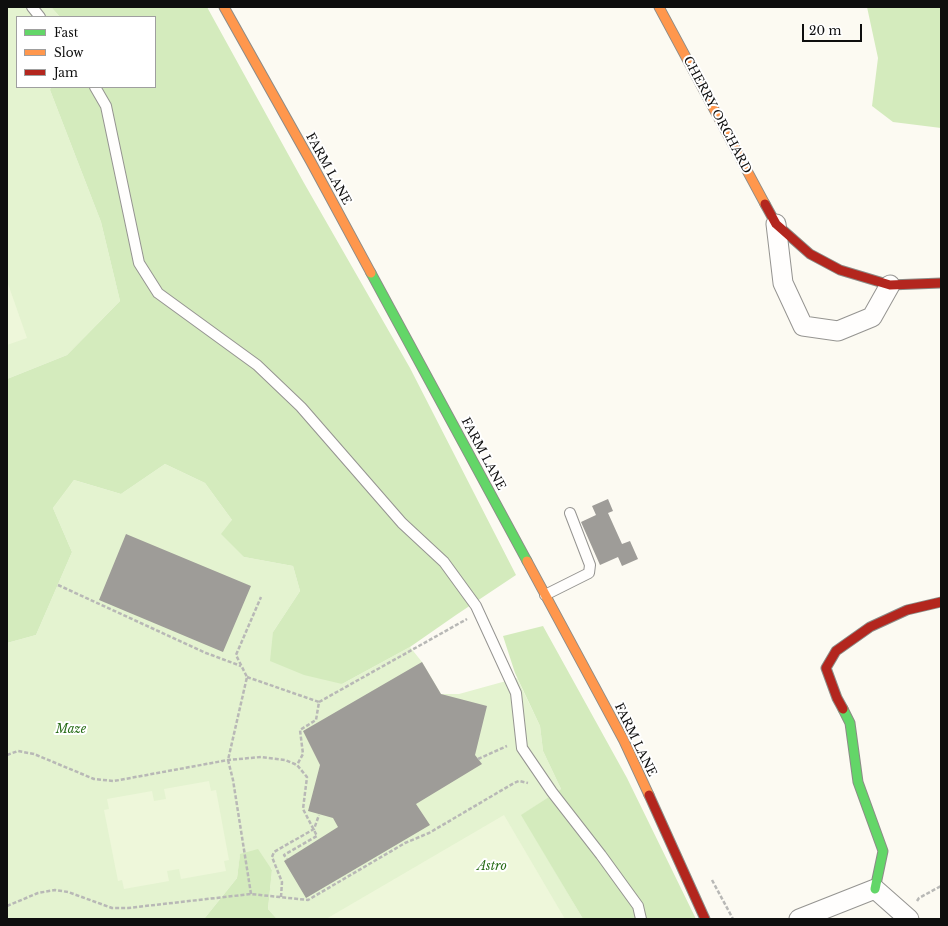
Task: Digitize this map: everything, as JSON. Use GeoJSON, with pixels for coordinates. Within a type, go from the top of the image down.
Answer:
{"type":"FeatureCollection","features":[{"type":"Feature","properties":{"kind":"street","name":"FARM LANE"},"geometry":{"type":"LineString","coordinates":[[224,7],[315,169],[624,741],[705,919]]}},
{"type":"Feature","properties":{"kind":"street","name":"CHERRY ORCHARD"},"geometry":{"type":"LineString","coordinates":[[659,7],[776,224],[810,254],[840,270],[890,285],[941,283]]}},
{"type":"Feature","properties":{"kind":"street","name":"CHERRY ORCHARD"},"geometry":{"type":"LineString","coordinates":[[776,224],[783,283],[802,326],[838,331],[872,317],[890,285]]}},
{"type":"Feature","properties":{"kind":"street"},"geometry":{"type":"LineString","coordinates":[[875,889],[883,851],[858,782],[850,723],[826,668],[836,651],[870,627],[907,610],[941,602]]}},
{"type":"Feature","properties":{"kind":"street"},"geometry":{"type":"LineString","coordinates":[[875,889],[907,918]]}},
{"type":"Feature","properties":{"kind":"street"},"geometry":{"type":"LineString","coordinates":[[799,919],[875,889]]}},
{"type":"Feature","properties":{"kind":"lane"},"geometry":{"type":"LineString","coordinates":[[32,7],[39,16]]}},
{"type":"Feature","properties":{"kind":"lane"},"geometry":{"type":"LineString","coordinates":[[96,88],[106,106],[139,263],[158,293],[257,364],[301,407],[402,524],[444,562],[476,606],[516,693],[522,748],[548,786],[638,906],[641,919]]}},
{"type":"Feature","properties":{"kind":"lane"},"geometry":{"type":"LineString","coordinates":[[546,595],[589,573],[590,565],[570,513]]}},
{"type":"Feature","properties":{"kind":"path"},"geometry":{"type":"LineString","coordinates":[[58,585],[200,650],[242,666]]}},
{"type":"Feature","properties":{"kind":"path"},"geometry":{"type":"LineString","coordinates":[[251,894],[233,780],[228,760],[247,677],[236,655],[261,597]]}},
{"type":"Feature","properties":{"kind":"path"},"geometry":{"type":"LineString","coordinates":[[247,677],[319,702],[479,612]]}},
{"type":"Feature","properties":{"kind":"path"},"geometry":{"type":"LineString","coordinates":[[297,765],[303,754],[300,730],[316,720],[319,702]]}},
{"type":"Feature","properties":{"kind":"path"},"geometry":{"type":"LineString","coordinates":[[478,759],[521,740]]}},
{"type":"Feature","properties":{"kind":"path"},"geometry":{"type":"LineString","coordinates":[[7,755],[18,751],[34,754],[94,779],[114,781],[228,760],[261,757],[285,760],[297,765],[307,777],[303,809],[317,836],[284,855],[286,859]]}},
{"type":"Feature","properties":{"kind":"path"},"geometry":{"type":"LineString","coordinates":[[7,906],[38,893],[55,890],[68,892],[112,908],[128,908],[251,894],[308,900],[405,843],[429,833],[514,783],[519,781],[548,786]]}},
{"type":"Feature","properties":{"kind":"path"},"geometry":{"type":"LineString","coordinates":[[281,897],[282,882],[272,858],[274,852],[314,829],[319,815]]}},
{"type":"Feature","properties":{"kind":"path"},"geometry":{"type":"LineString","coordinates":[[907,918],[919,898],[941,886]]}},
{"type":"Feature","properties":{"kind":"green space"},"geometry":{"type":"Polygon","coordinates":[[[7,7],[51,7],[59,16],[16,16],[16,88],[51,88],[50,90],[101,222],[120,301],[67,355],[7,379],[7,7]]]}},
{"type":"Feature","properties":{"kind":"green space"},"geometry":{"type":"Polygon","coordinates":[[[51,7],[207,7],[304,183],[410,368],[516,575],[410,647],[342,684],[304,675],[270,661],[273,632],[300,591],[293,566],[244,557],[221,534],[232,520],[205,483],[165,464],[121,494],[74,480],[53,508],[72,552],[36,635],[7,643],[7,379],[67,355],[120,301],[101,222],[50,90],[51,88],[156,88],[156,16],[59,16],[51,7]]]}},
{"type":"Feature","properties":{"kind":"green space"},"geometry":{"type":"Polygon","coordinates":[[[867,7],[941,7],[941,128],[893,122],[872,106],[878,58],[867,7]]]}},
{"type":"Feature","properties":{"kind":"green space"},"geometry":{"type":"Polygon","coordinates":[[[7,281],[27,338],[7,345],[7,281]]]}},
{"type":"Feature","properties":{"kind":"green space","name":"Maze"},"geometry":{"type":"Polygon","coordinates":[[[165,464],[205,483],[232,520],[244,557],[293,566],[300,591],[273,632],[342,684],[410,647],[422,662],[441,694],[459,694],[517,678],[540,726],[543,751],[561,789],[522,815],[583,919],[277,919],[268,909],[272,869],[240,855],[237,878],[204,919],[7,919],[7,643],[36,635],[72,552],[53,508],[74,480],[121,494],[165,464]]]}},
{"type":"Feature","properties":{"kind":"green space"},"geometry":{"type":"Polygon","coordinates":[[[543,626],[627,778],[696,919],[583,919],[521,815],[561,789],[543,751],[540,726],[515,673],[503,636],[543,626]]]}},
{"type":"Feature","properties":{"kind":"green space"},"geometry":{"type":"Polygon","coordinates":[[[209,781],[211,791],[216,790],[229,860],[224,861],[226,871],[181,879],[179,869],[167,871],[169,881],[124,889],[122,880],[118,881],[104,810],[109,809],[107,799],[152,791],[154,801],[166,799],[164,789],[209,781]]]}},
{"type":"Feature","properties":{"kind":"green space","name":"Astro"},"geometry":{"type":"Polygon","coordinates":[[[504,815],[565,919],[326,919],[504,815]]]}},
{"type":"Feature","properties":{"kind":"green space"},"geometry":{"type":"Polygon","coordinates":[[[258,849],[272,870],[268,909],[277,919],[204,919],[237,878],[240,854],[258,849]]]}},
{"type":"Feature","properties":{"kind":"building"},"geometry":{"type":"Polygon","coordinates":[[[608,499],[613,511],[608,513],[622,544],[630,541],[638,559],[622,566],[618,557],[600,565],[581,522],[596,515],[592,506],[608,499]]]}},
{"type":"Feature","properties":{"kind":"building"},"geometry":{"type":"Polygon","coordinates":[[[126,534],[251,586],[223,652],[99,600],[126,534]]]}},
{"type":"Feature","properties":{"kind":"building"},"geometry":{"type":"Polygon","coordinates":[[[422,662],[441,694],[487,706],[475,755],[482,764],[416,804],[430,825],[306,898],[284,861],[338,827],[333,818],[308,811],[320,765],[303,731],[422,662]]]}},
{"type":"Feature","properties":{"kind":"traffic: fast"},"geometry":{"type":"LineString","coordinates":[[371,273],[527,561]]}},
{"type":"Feature","properties":{"kind":"traffic: fast"},"geometry":{"type":"LineString","coordinates":[[843,709],[850,723],[858,782],[883,851],[875,889]]}},
{"type":"Feature","properties":{"kind":"traffic: slow"},"geometry":{"type":"LineString","coordinates":[[224,7],[371,273]]}},
{"type":"Feature","properties":{"kind":"traffic: slow"},"geometry":{"type":"LineString","coordinates":[[659,7],[765,204]]}},
{"type":"Feature","properties":{"kind":"traffic: slow"},"geometry":{"type":"LineString","coordinates":[[527,561],[624,741],[649,795]]}},
{"type":"Feature","properties":{"kind":"traffic: jam"},"geometry":{"type":"LineString","coordinates":[[765,204],[776,224],[810,254],[840,270],[890,285],[941,283]]}},
{"type":"Feature","properties":{"kind":"traffic: jam"},"geometry":{"type":"LineString","coordinates":[[843,709],[837,698],[826,668],[836,651],[870,627],[907,610],[941,602]]}},
{"type":"Feature","properties":{"kind":"traffic: jam"},"geometry":{"type":"LineString","coordinates":[[649,795],[705,919]]}}]}
